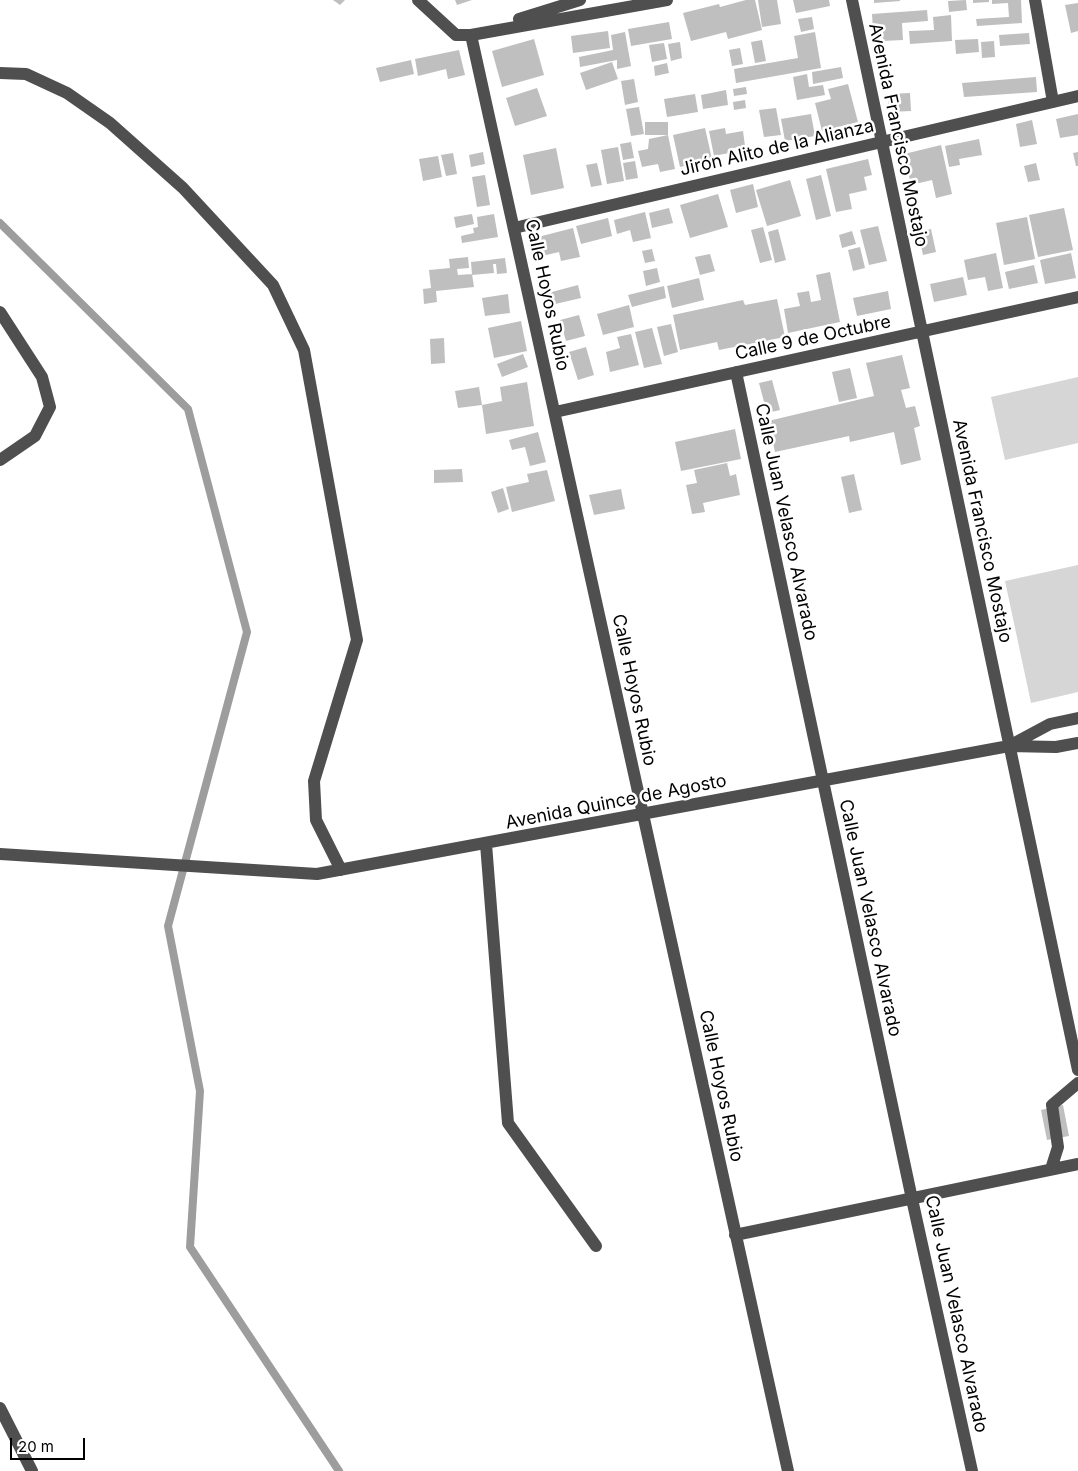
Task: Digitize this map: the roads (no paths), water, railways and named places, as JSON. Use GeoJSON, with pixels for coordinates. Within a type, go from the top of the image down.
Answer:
{"type":"FeatureCollection","features":[{"type":"Feature","properties":{"kind":"street"},"geometry":{"type":"LineString","coordinates":[[418,0],[456,35],[472,35],[667,0]]}},
{"type":"Feature","properties":{"kind":"street"},"geometry":{"type":"LineString","coordinates":[[472,35],[580,0]]}},
{"type":"Feature","properties":{"kind":"street","name":"Avenida Francisco Mostajo"},"geometry":{"type":"LineString","coordinates":[[852,0],[1078,1070]]}},
{"type":"Feature","properties":{"kind":"street"},"geometry":{"type":"LineString","coordinates":[[1035,0],[1053,102]]}},
{"type":"Feature","properties":{"kind":"street","name":"Calle Hoyos Rubio"},"geometry":{"type":"LineString","coordinates":[[472,35],[788,1471]]}},
{"type":"Feature","properties":{"kind":"street"},"geometry":{"type":"LineString","coordinates":[[0,73],[26,74],[67,93],[110,123],[183,188],[273,285],[304,350],[357,640],[314,782],[316,820],[342,870]]}},
{"type":"Feature","properties":{"kind":"street","name":"Jirón Alito de la Alianza"},"geometry":{"type":"LineString","coordinates":[[514,228],[1078,96]]}},
{"type":"Feature","properties":{"kind":"street","name":"Calle 9 de Octubre"},"geometry":{"type":"LineString","coordinates":[[555,412],[1078,297]]}},
{"type":"Feature","properties":{"kind":"street"},"geometry":{"type":"LineString","coordinates":[[0,312],[42,376],[50,408],[35,436],[0,460]]}},
{"type":"Feature","properties":{"kind":"street","name":"Calle Juan Velasco Alvarado"},"geometry":{"type":"LineString","coordinates":[[736,372],[972,1471]]}},
{"type":"Feature","properties":{"kind":"street"},"geometry":{"type":"LineString","coordinates":[[1010,746],[1050,724],[1078,718]]}},
{"type":"Feature","properties":{"kind":"street"},"geometry":{"type":"LineString","coordinates":[[1010,746],[1056,747],[1078,743]]}},
{"type":"Feature","properties":{"kind":"street","name":"Avenida Quince de Agosto"},"geometry":{"type":"LineString","coordinates":[[0,854],[41,855],[228,870],[317,874],[1010,746]]}},
{"type":"Feature","properties":{"kind":"street"},"geometry":{"type":"LineString","coordinates":[[486,844],[508,1123],[596,1246]]}},
{"type":"Feature","properties":{"kind":"street"},"geometry":{"type":"LineString","coordinates":[[1051,1170],[1058,1147],[1052,1105],[1078,1083]]}},
{"type":"Feature","properties":{"kind":"street"},"geometry":{"type":"LineString","coordinates":[[736,1235],[1078,1164]]}},
{"type":"Feature","properties":{"kind":"street"},"geometry":{"type":"LineString","coordinates":[[0,1408],[32,1471]]}},
{"type":"Feature","properties":{"kind":"waterway"},"geometry":{"type":"LineString","coordinates":[[0,223],[188,409],[247,632],[168,926],[200,1091],[190,1247],[339,1471]]}}]}
